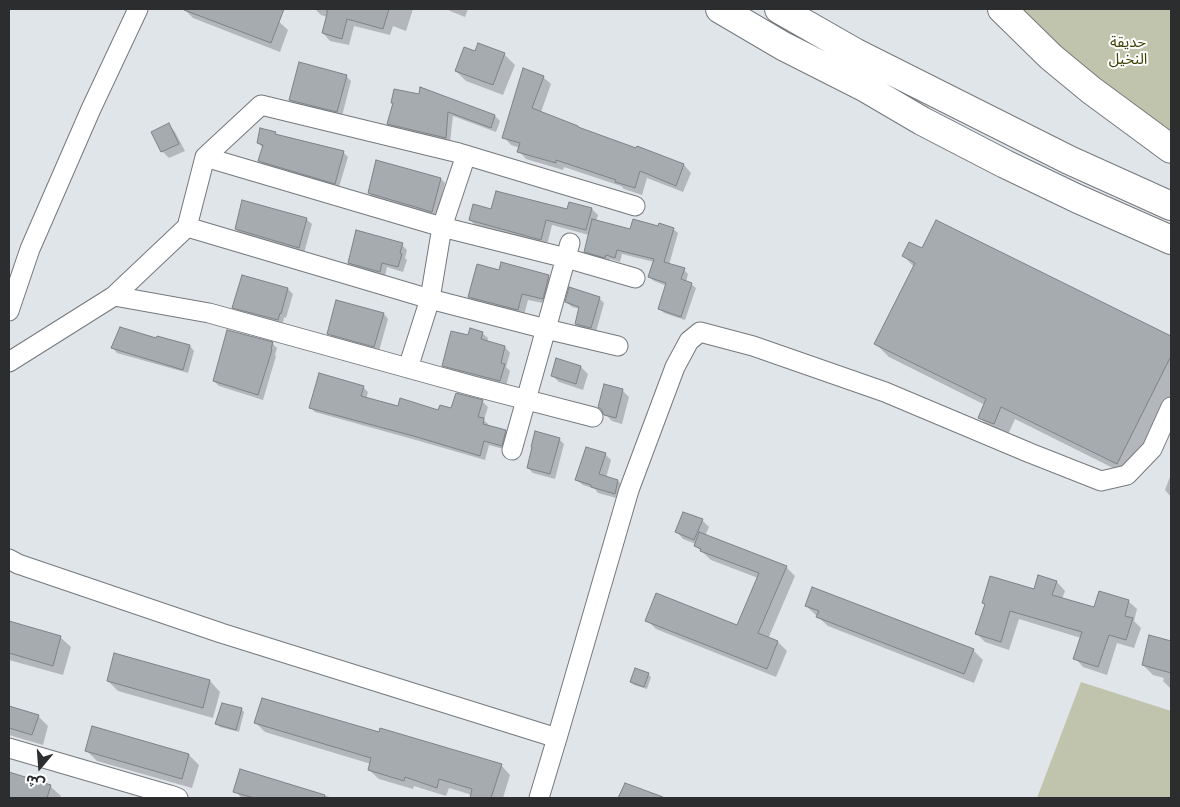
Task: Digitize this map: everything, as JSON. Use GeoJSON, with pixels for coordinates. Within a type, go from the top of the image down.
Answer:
{"type":"FeatureCollection","features":[{"type":"Feature","properties":{"kind":"highway"},"geometry":{"type":"LineString","coordinates":[[720,9],[783,46],[864,87],[922,121],[997,160],[1078,200],[1171,240]]}},
{"type":"Feature","properties":{"kind":"highway"},"geometry":{"type":"LineString","coordinates":[[779,9],[899,75],[1069,160],[1171,206]]}},
{"type":"Feature","properties":{"kind":"highway"},"geometry":{"type":"LineString","coordinates":[[1002,9],[1051,57],[1091,90],[1171,149]]}},
{"type":"Feature","properties":{"kind":"street"},"geometry":{"type":"LineString","coordinates":[[9,311],[30,249],[91,109],[138,9]]}},
{"type":"Feature","properties":{"kind":"street"},"geometry":{"type":"LineString","coordinates":[[9,362],[114,296],[187,226],[205,157],[261,105],[466,155],[635,206]]}},
{"type":"Feature","properties":{"kind":"street"},"geometry":{"type":"LineString","coordinates":[[408,368],[430,299],[442,227],[466,155]]}},
{"type":"Feature","properties":{"kind":"street"},"geometry":{"type":"LineString","coordinates":[[205,157],[442,227],[568,250],[636,278]]}},
{"type":"Feature","properties":{"kind":"street"},"geometry":{"type":"LineString","coordinates":[[187,226],[430,299],[618,346]]}},
{"type":"Feature","properties":{"kind":"street"},"geometry":{"type":"LineString","coordinates":[[512,450],[568,250]]}},
{"type":"Feature","properties":{"kind":"street"},"geometry":{"type":"LineString","coordinates":[[114,296],[208,314],[593,417]]}},
{"type":"Feature","properties":{"kind":"street"},"geometry":{"type":"LineString","coordinates":[[539,798],[629,490],[675,367],[689,340],[700,332],[753,346],[884,392],[1101,481],[1127,475],[1152,449],[1171,407]]}},
{"type":"Feature","properties":{"kind":"street"},"geometry":{"type":"LineString","coordinates":[[9,559],[18,564],[221,634],[557,738]]}},
{"type":"Feature","properties":{"kind":"street"},"geometry":{"type":"LineString","coordinates":[[9,748],[178,798]]}},
{"type":"Feature","properties":{"kind":"green space","name":"حديقة النخيل"},"geometry":{"type":"Polygon","coordinates":[[[1015,9],[1171,9],[1171,134],[1107,89],[1015,9]]]}},
{"type":"Feature","properties":{"kind":"green space"},"geometry":{"type":"Polygon","coordinates":[[[1081,682],[1171,711],[1171,798],[1037,798],[1081,682]]]}},
{"type":"Feature","properties":{"kind":"building"},"geometry":{"type":"Polygon","coordinates":[[[185,9],[284,9],[271,43],[185,9]]]}},
{"type":"Feature","properties":{"kind":"building"},"geometry":{"type":"Polygon","coordinates":[[[327,9],[389,9],[383,29],[347,19],[342,39],[322,33],[327,9]]]}},
{"type":"Feature","properties":{"kind":"building"},"geometry":{"type":"Polygon","coordinates":[[[478,43],[505,53],[493,85],[455,71],[464,47],[475,51],[478,43]]]}},
{"type":"Feature","properties":{"kind":"building"},"geometry":{"type":"Polygon","coordinates":[[[299,62],[347,75],[337,112],[289,100],[299,62]]]}},
{"type":"Feature","properties":{"kind":"building"},"geometry":{"type":"Polygon","coordinates":[[[523,68],[544,76],[532,108],[578,127],[636,148],[637,146],[684,164],[676,186],[640,171],[635,188],[556,160],[556,163],[517,152],[520,143],[502,138],[523,68]]]}},
{"type":"Feature","properties":{"kind":"building"},"geometry":{"type":"Polygon","coordinates":[[[420,87],[495,115],[491,128],[448,112],[446,138],[387,124],[393,103],[391,103],[394,89],[419,94],[420,87]]]}},
{"type":"Feature","properties":{"kind":"building"},"geometry":{"type":"Polygon","coordinates":[[[169,123],[179,144],[161,152],[151,132],[169,123]]]}},
{"type":"Feature","properties":{"kind":"building"},"geometry":{"type":"Polygon","coordinates":[[[260,128],[276,132],[275,134],[344,151],[335,184],[258,161],[263,145],[257,143],[260,128]]]}},
{"type":"Feature","properties":{"kind":"building"},"geometry":{"type":"Polygon","coordinates":[[[376,160],[441,178],[432,212],[368,193],[376,160]]]}},
{"type":"Feature","properties":{"kind":"building"},"geometry":{"type":"Polygon","coordinates":[[[496,191],[567,209],[569,202],[592,208],[586,230],[546,220],[541,240],[469,220],[473,204],[491,209],[496,191]]]}},
{"type":"Feature","properties":{"kind":"building"},"geometry":{"type":"Polygon","coordinates":[[[242,200],[307,218],[299,248],[235,229],[242,200]]]}},
{"type":"Feature","properties":{"kind":"building"},"geometry":{"type":"Polygon","coordinates":[[[592,219],[630,229],[633,219],[658,226],[659,223],[674,228],[664,262],[685,268],[681,279],[692,283],[681,317],[658,309],[666,283],[648,277],[654,259],[617,250],[615,258],[606,255],[605,258],[584,252],[592,219]]]}},
{"type":"Feature","properties":{"kind":"building"},"geometry":{"type":"Polygon","coordinates":[[[936,220],[1171,336],[1171,356],[1117,464],[1001,407],[994,424],[978,418],[986,399],[874,344],[915,263],[902,256],[909,242],[922,248],[936,220]]]}},
{"type":"Feature","properties":{"kind":"building"},"geometry":{"type":"Polygon","coordinates":[[[356,230],[403,243],[398,267],[382,263],[380,272],[348,263],[356,230]]]}},
{"type":"Feature","properties":{"kind":"building"},"geometry":{"type":"Polygon","coordinates":[[[501,262],[549,275],[543,299],[522,294],[518,310],[468,297],[477,264],[499,270],[501,262]]]}},
{"type":"Feature","properties":{"kind":"building"},"geometry":{"type":"Polygon","coordinates":[[[242,275],[288,288],[278,320],[232,308],[242,275]]]}},
{"type":"Feature","properties":{"kind":"building"},"geometry":{"type":"Polygon","coordinates":[[[569,287],[600,297],[591,328],[575,324],[579,307],[565,302],[569,287]]]}},
{"type":"Feature","properties":{"kind":"building"},"geometry":{"type":"Polygon","coordinates":[[[336,300],[384,313],[374,347],[327,334],[336,300]]]}},
{"type":"Feature","properties":{"kind":"building"},"geometry":{"type":"Polygon","coordinates":[[[120,327],[156,338],[157,336],[190,345],[183,370],[111,348],[120,327]]]}},
{"type":"Feature","properties":{"kind":"building"},"geometry":{"type":"Polygon","coordinates":[[[470,328],[483,332],[481,339],[505,346],[501,363],[505,364],[500,381],[442,366],[451,331],[468,335],[470,328]]]}},
{"type":"Feature","properties":{"kind":"building"},"geometry":{"type":"Polygon","coordinates":[[[227,330],[273,342],[258,395],[213,381],[227,330]]]}},
{"type":"Feature","properties":{"kind":"building"},"geometry":{"type":"Polygon","coordinates":[[[556,358],[581,366],[576,384],[551,376],[556,358]]]}},
{"type":"Feature","properties":{"kind":"building"},"geometry":{"type":"Polygon","coordinates":[[[319,373],[364,386],[361,396],[398,406],[400,398],[438,410],[440,405],[451,408],[456,393],[483,400],[478,417],[484,418],[483,424],[506,430],[502,446],[484,441],[480,456],[309,408],[319,373]]]}},
{"type":"Feature","properties":{"kind":"building"},"geometry":{"type":"Polygon","coordinates":[[[604,384],[623,389],[616,418],[604,415],[598,407],[604,384]]]}},
{"type":"Feature","properties":{"kind":"building"},"geometry":{"type":"Polygon","coordinates":[[[535,431],[560,438],[550,474],[527,468],[535,431]]]}},
{"type":"Feature","properties":{"kind":"building"},"geometry":{"type":"Polygon","coordinates":[[[586,447],[606,453],[599,474],[618,480],[615,494],[575,480],[586,447]]]}},
{"type":"Feature","properties":{"kind":"building"},"geometry":{"type":"Polygon","coordinates":[[[683,512],[703,519],[694,540],[675,532],[683,512]]]}},
{"type":"Feature","properties":{"kind":"building"},"geometry":{"type":"Polygon","coordinates":[[[699,532],[787,566],[758,633],[778,641],[767,669],[645,621],[656,593],[737,625],[759,573],[700,551],[701,549],[694,546],[699,532]]]}},
{"type":"Feature","properties":{"kind":"building"},"geometry":{"type":"Polygon","coordinates":[[[1038,575],[1057,581],[1052,595],[1094,607],[1099,591],[1129,600],[1125,616],[1133,618],[1126,640],[1109,635],[1098,667],[1073,659],[1082,632],[1010,611],[1001,642],[975,634],[985,604],[982,603],[990,576],[1034,589],[1038,575]]]}},
{"type":"Feature","properties":{"kind":"building"},"geometry":{"type":"Polygon","coordinates":[[[812,587],[974,649],[964,674],[816,617],[819,611],[805,606],[812,587]]]}},
{"type":"Feature","properties":{"kind":"building"},"geometry":{"type":"Polygon","coordinates":[[[9,621],[61,636],[53,666],[9,653],[9,621]]]}},
{"type":"Feature","properties":{"kind":"building"},"geometry":{"type":"Polygon","coordinates":[[[1149,635],[1171,641],[1171,673],[1142,665],[1149,635]]]}},
{"type":"Feature","properties":{"kind":"building"},"geometry":{"type":"Polygon","coordinates":[[[114,653],[210,680],[203,708],[107,681],[114,653]]]}},
{"type":"Feature","properties":{"kind":"building"},"geometry":{"type":"Polygon","coordinates":[[[635,668],[649,673],[644,687],[630,682],[635,668]]]}},
{"type":"Feature","properties":{"kind":"building"},"geometry":{"type":"Polygon","coordinates":[[[262,698],[379,732],[380,728],[502,764],[491,798],[470,798],[472,789],[439,779],[437,788],[405,777],[404,781],[368,770],[371,758],[254,723],[262,698]]]}},
{"type":"Feature","properties":{"kind":"building"},"geometry":{"type":"Polygon","coordinates":[[[222,703],[242,708],[236,730],[215,724],[222,703]]]}},
{"type":"Feature","properties":{"kind":"building"},"geometry":{"type":"Polygon","coordinates":[[[9,706],[39,715],[32,735],[9,728],[9,706]]]}},
{"type":"Feature","properties":{"kind":"building"},"geometry":{"type":"Polygon","coordinates":[[[92,726],[189,754],[182,779],[85,751],[92,726]]]}},
{"type":"Feature","properties":{"kind":"building"},"geometry":{"type":"Polygon","coordinates":[[[240,769],[325,795],[324,798],[254,798],[233,792],[240,769]]]}},
{"type":"Feature","properties":{"kind":"building"},"geometry":{"type":"Polygon","coordinates":[[[9,772],[51,785],[47,798],[9,798],[9,772]]]}},
{"type":"Feature","properties":{"kind":"building"},"geometry":{"type":"Polygon","coordinates":[[[625,783],[663,797],[618,798],[625,783]]]}}]}
